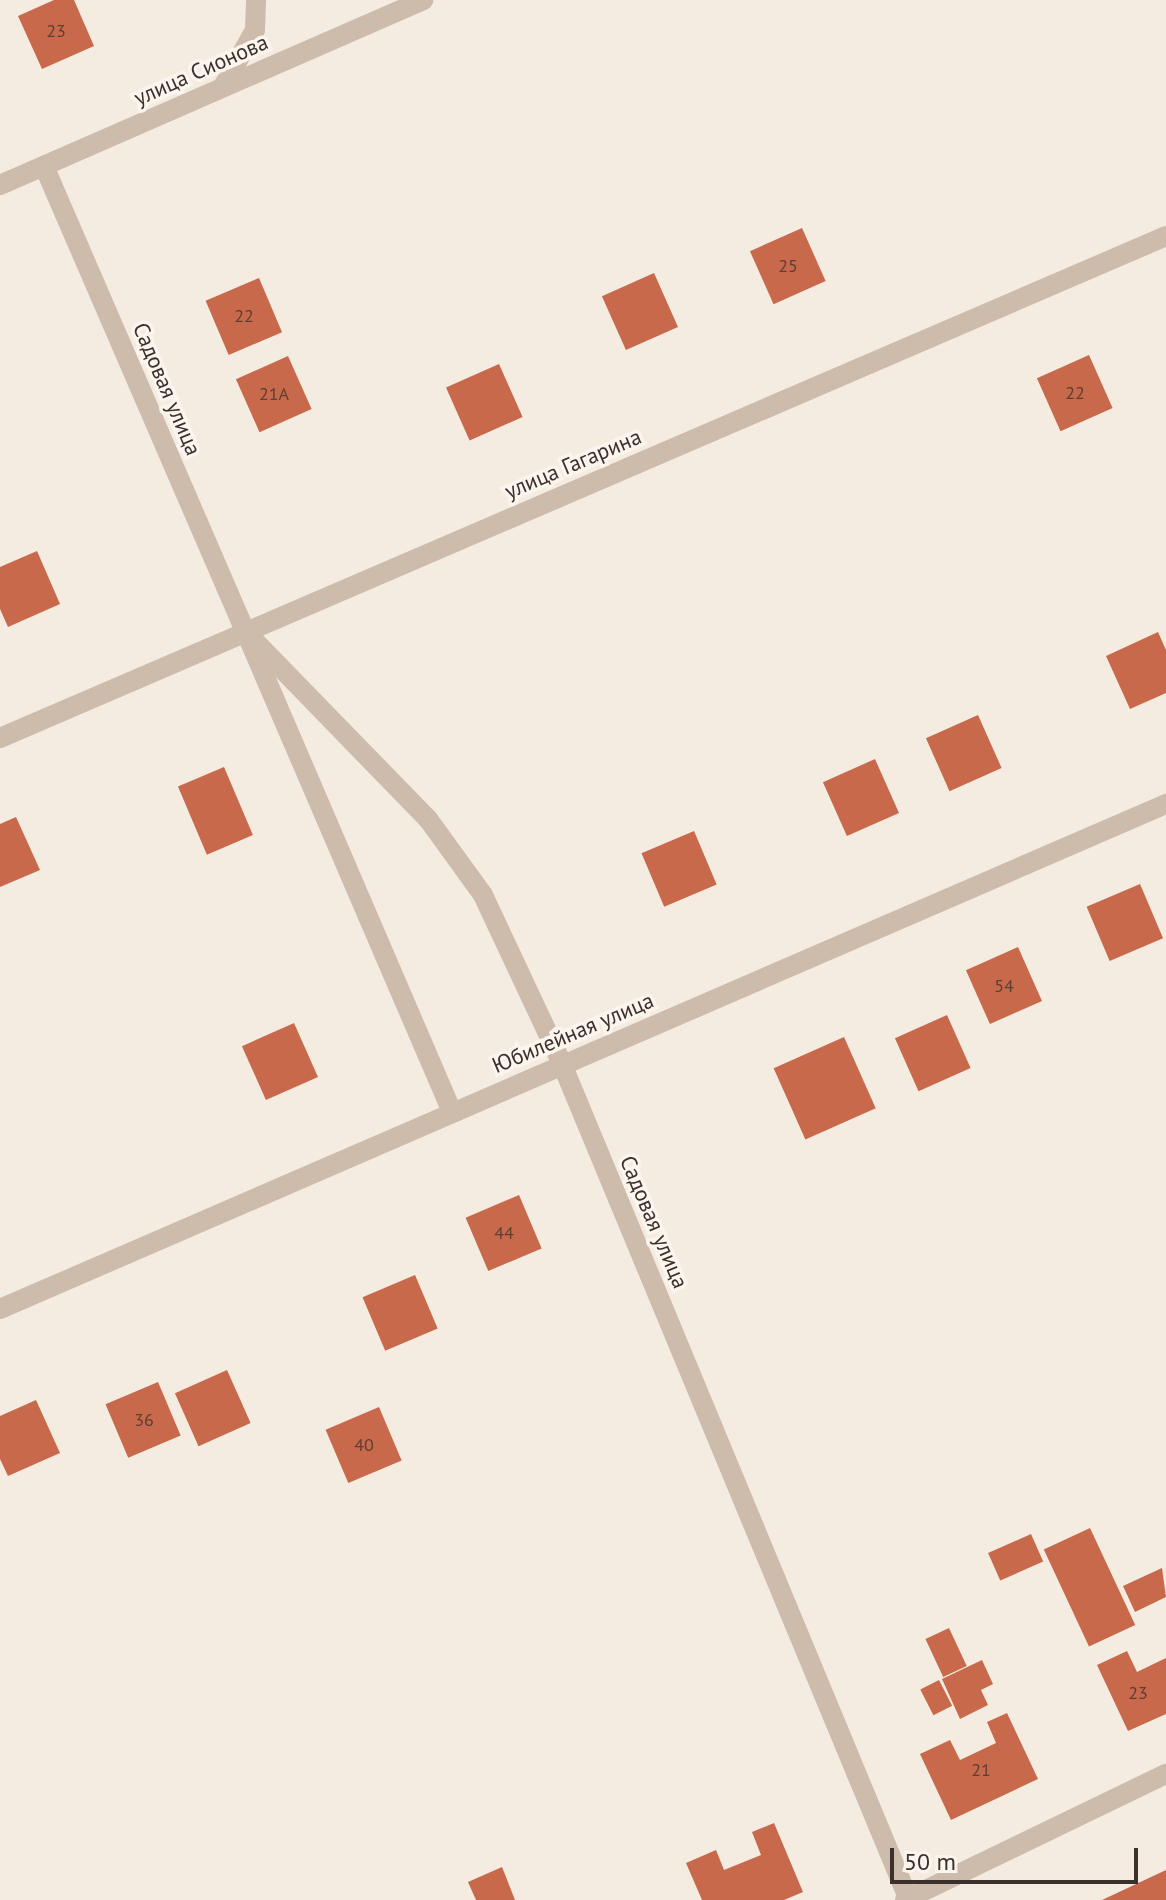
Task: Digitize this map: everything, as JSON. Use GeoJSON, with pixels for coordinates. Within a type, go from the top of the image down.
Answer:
{"type":"FeatureCollection","features":[{"type":"Feature","properties":{"kind":"street"},"geometry":{"type":"LineString","coordinates":[[224,85],[255,30],[256,0]]}},
{"type":"Feature","properties":{"kind":"street","name":"улица Сионова"},"geometry":{"type":"LineString","coordinates":[[0,185],[423,0]]}},
{"type":"Feature","properties":{"kind":"street","name":"Садовая улица"},"geometry":{"type":"LineString","coordinates":[[44,166],[452,1112]]}},
{"type":"Feature","properties":{"kind":"street","name":"улица Гагарина"},"geometry":{"type":"LineString","coordinates":[[0,738],[1166,236]]}},
{"type":"Feature","properties":{"kind":"street","name":"Садовая улица"},"geometry":{"type":"LineString","coordinates":[[245,631],[428,819],[483,895],[562,1064],[908,1899]]}},
{"type":"Feature","properties":{"kind":"street","name":"Юбилейная улица"},"geometry":{"type":"LineString","coordinates":[[0,1309],[1166,804]]}},
{"type":"Feature","properties":{"kind":"street"},"geometry":{"type":"LineString","coordinates":[[908,1899],[1166,1774]]}},
{"type":"Feature","properties":{"kind":"building"},"geometry":{"type":"Polygon","coordinates":[[[54,0],[74,0],[94,46],[42,69],[18,16],[54,0]]]}},
{"type":"Feature","properties":{"kind":"building"},"geometry":{"type":"Polygon","coordinates":[[[802,228],[826,281],[774,304],[750,251],[802,228]]]}},
{"type":"Feature","properties":{"kind":"building"},"geometry":{"type":"Polygon","coordinates":[[[654,273],[678,327],[626,350],[602,296],[654,273]]]}},
{"type":"Feature","properties":{"kind":"building"},"geometry":{"type":"Polygon","coordinates":[[[259,278],[282,332],[229,355],[206,301],[259,278]]]}},
{"type":"Feature","properties":{"kind":"building"},"geometry":{"type":"Polygon","coordinates":[[[1089,355],[1113,408],[1061,431],[1037,378],[1089,355]]]}},
{"type":"Feature","properties":{"kind":"building"},"geometry":{"type":"Polygon","coordinates":[[[288,356],[312,409],[260,432],[236,379],[288,356]]]}},
{"type":"Feature","properties":{"kind":"building"},"geometry":{"type":"Polygon","coordinates":[[[499,364],[523,417],[470,441],[446,388],[499,364]]]}},
{"type":"Feature","properties":{"kind":"building"},"geometry":{"type":"Polygon","coordinates":[[[37,551],[60,604],[8,627],[0,609],[0,567],[37,551]]]}},
{"type":"Feature","properties":{"kind":"building"},"geometry":{"type":"Polygon","coordinates":[[[1158,632],[1166,650],[1166,693],[1130,709],[1106,656],[1158,632]]]}},
{"type":"Feature","properties":{"kind":"building"},"geometry":{"type":"Polygon","coordinates":[[[978,715],[1002,768],[950,791],[926,738],[978,715]]]}},
{"type":"Feature","properties":{"kind":"building"},"geometry":{"type":"Polygon","coordinates":[[[875,759],[899,813],[847,836],[823,782],[875,759]]]}},
{"type":"Feature","properties":{"kind":"building"},"geometry":{"type":"Polygon","coordinates":[[[224,767],[253,835],[207,855],[178,787],[224,767]]]}},
{"type":"Feature","properties":{"kind":"building"},"geometry":{"type":"Polygon","coordinates":[[[16,817],[40,870],[0,887],[0,824],[16,817]]]}},
{"type":"Feature","properties":{"kind":"building"},"geometry":{"type":"Polygon","coordinates":[[[694,831],[717,884],[664,907],[642,853],[694,831]]]}},
{"type":"Feature","properties":{"kind":"building"},"geometry":{"type":"Polygon","coordinates":[[[1140,884],[1163,938],[1110,961],[1087,907],[1140,884]]]}},
{"type":"Feature","properties":{"kind":"building"},"geometry":{"type":"Polygon","coordinates":[[[1018,947],[1042,1001],[990,1024],[966,970],[1018,947]]]}},
{"type":"Feature","properties":{"kind":"building"},"geometry":{"type":"Polygon","coordinates":[[[947,1015],[971,1068],[919,1091],[895,1038],[947,1015]]]}},
{"type":"Feature","properties":{"kind":"building"},"geometry":{"type":"Polygon","coordinates":[[[294,1023],[318,1077],[266,1100],[242,1046],[294,1023]]]}},
{"type":"Feature","properties":{"kind":"building"},"geometry":{"type":"Polygon","coordinates":[[[844,1037],[876,1108],[805,1140],[774,1068],[844,1037]]]}},
{"type":"Feature","properties":{"kind":"building"},"geometry":{"type":"Polygon","coordinates":[[[519,1195],[542,1248],[488,1271],[466,1218],[519,1195]]]}},
{"type":"Feature","properties":{"kind":"building"},"geometry":{"type":"Polygon","coordinates":[[[415,1275],[438,1328],[385,1351],[363,1297],[415,1275]]]}},
{"type":"Feature","properties":{"kind":"building"},"geometry":{"type":"Polygon","coordinates":[[[227,1370],[251,1423],[199,1446],[175,1393],[227,1370]]]}},
{"type":"Feature","properties":{"kind":"building"},"geometry":{"type":"Polygon","coordinates":[[[158,1382],[181,1435],[128,1458],[106,1404],[158,1382]]]}},
{"type":"Feature","properties":{"kind":"building"},"geometry":{"type":"Polygon","coordinates":[[[36,1400],[60,1453],[8,1476],[0,1459],[0,1416],[36,1400]]]}},
{"type":"Feature","properties":{"kind":"building"},"geometry":{"type":"Polygon","coordinates":[[[379,1407],[402,1460],[348,1483],[326,1430],[379,1407]]]}},
{"type":"Feature","properties":{"kind":"building"},"geometry":{"type":"Polygon","coordinates":[[[1090,1528],[1135,1625],[1089,1647],[1044,1550],[1090,1528]]]}},
{"type":"Feature","properties":{"kind":"building"},"geometry":{"type":"Polygon","coordinates":[[[1031,1534],[1043,1561],[1000,1581],[988,1553],[1031,1534]]]}},
{"type":"Feature","properties":{"kind":"building"},"geometry":{"type":"Polygon","coordinates":[[[1162,1568],[1166,1597],[1135,1612],[1123,1586],[1162,1568]]]}},
{"type":"Feature","properties":{"kind":"building"},"geometry":{"type":"Polygon","coordinates":[[[949,1628],[967,1666],[943,1677],[925,1639],[949,1628]]]}},
{"type":"Feature","properties":{"kind":"building"},"geometry":{"type":"Polygon","coordinates":[[[1127,1651],[1137,1672],[1166,1658],[1166,1714],[1128,1731],[1097,1665],[1127,1651]]]}},
{"type":"Feature","properties":{"kind":"building"},"geometry":{"type":"Polygon","coordinates":[[[982,1660],[993,1684],[981,1690],[988,1705],[960,1719],[942,1679],[982,1660]]]}},
{"type":"Feature","properties":{"kind":"building"},"geometry":{"type":"Polygon","coordinates":[[[939,1680],[952,1706],[933,1715],[920,1690],[939,1680]]]}},
{"type":"Feature","properties":{"kind":"building"},"geometry":{"type":"Polygon","coordinates":[[[1007,1713],[1038,1779],[951,1820],[920,1754],[950,1740],[960,1760],[996,1743],[987,1722],[1007,1713]]]}},
{"type":"Feature","properties":{"kind":"building"},"geometry":{"type":"Polygon","coordinates":[[[774,1823],[803,1892],[784,1900],[702,1900],[686,1863],[716,1850],[724,1870],[761,1855],[752,1832],[774,1823]]]}},
{"type":"Feature","properties":{"kind":"building"},"geometry":{"type":"Polygon","coordinates":[[[502,1867],[515,1900],[476,1900],[468,1882],[502,1867]]]}},
{"type":"Feature","properties":{"kind":"building"},"geometry":{"type":"Polygon","coordinates":[[[1166,1870],[1166,1900],[1102,1900],[1166,1870]]]}}]}
